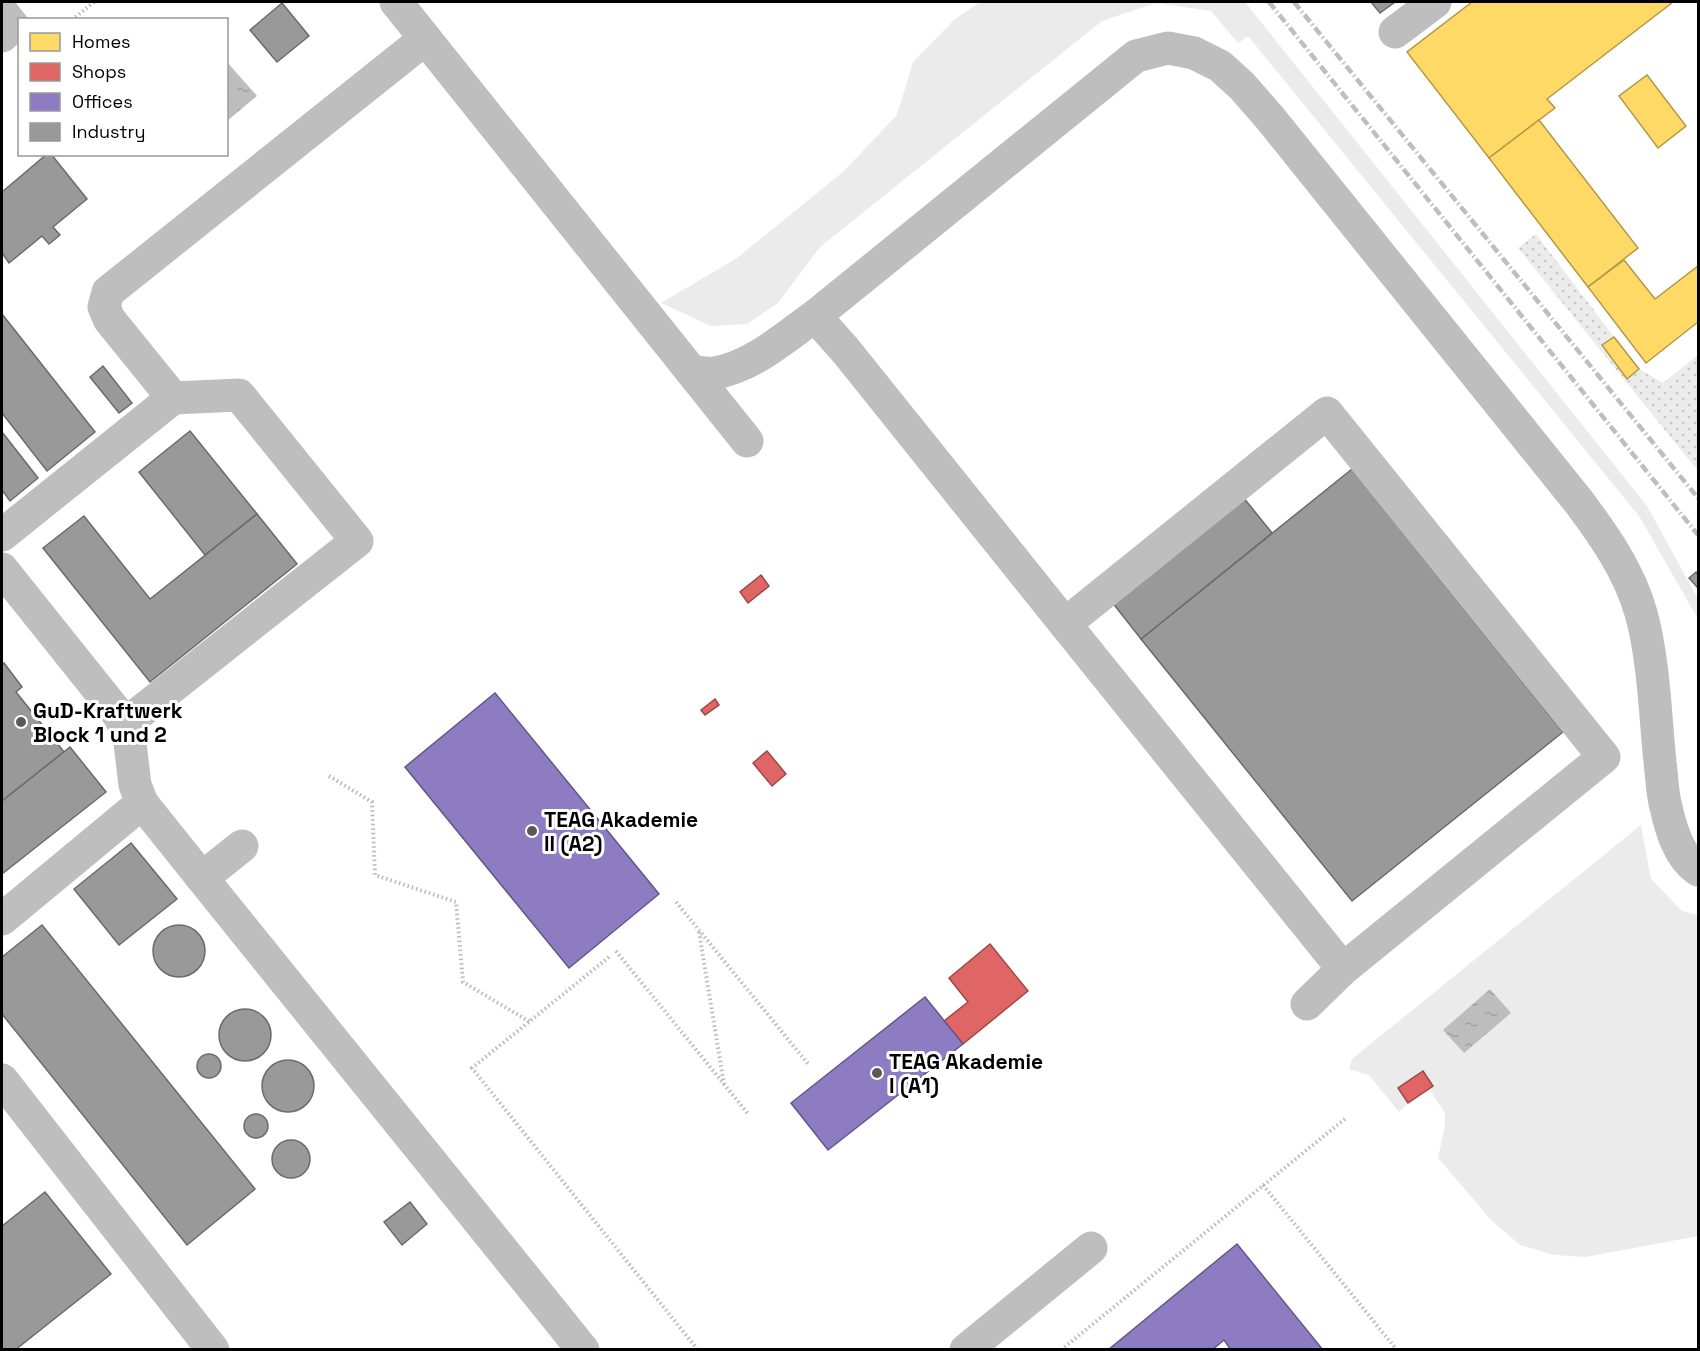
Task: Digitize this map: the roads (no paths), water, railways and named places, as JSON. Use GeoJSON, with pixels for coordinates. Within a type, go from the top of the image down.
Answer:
{"type":"FeatureCollection","features":[{"type":"Feature","properties":{"kind":"lane"},"geometry":{"type":"LineString","coordinates":[[396,2],[747,441]]}},
{"type":"Feature","properties":{"kind":"lane"},"geometry":{"type":"LineString","coordinates":[[1395,32],[1435,2]]}},
{"type":"Feature","properties":{"kind":"lane"},"geometry":{"type":"LineString","coordinates":[[2,12],[13,26],[2,36]]}},
{"type":"Feature","properties":{"kind":"lane"},"geometry":{"type":"LineString","coordinates":[[172,398],[109,319],[104,307],[108,292],[425,39]]}},
{"type":"Feature","properties":{"kind":"lane"},"geometry":{"type":"LineString","coordinates":[[691,371],[712,374],[741,366],[776,345],[1136,56],[1168,48],[1194,52],[1220,66],[1242,86],[1270,118],[1606,538],[1626,572],[1640,612],[1648,648],[1665,806],[1675,838],[1689,864],[1698,870]]}},
{"type":"Feature","properties":{"kind":"lane"},"geometry":{"type":"LineString","coordinates":[[814,316],[846,351],[1343,969]]}},
{"type":"Feature","properties":{"kind":"lane"},"geometry":{"type":"LineString","coordinates":[[2,535],[172,398],[239,395],[357,541],[124,725]]}},
{"type":"Feature","properties":{"kind":"lane"},"geometry":{"type":"LineString","coordinates":[[1065,624],[1327,413],[1604,757],[1343,969],[1307,1004]]}},
{"type":"Feature","properties":{"kind":"lane"},"geometry":{"type":"LineString","coordinates":[[2,570],[109,702],[124,725],[132,749],[135,785],[142,803],[583,1350]]}},
{"type":"Feature","properties":{"kind":"lane"},"geometry":{"type":"LineString","coordinates":[[2,919],[142,803]]}},
{"type":"Feature","properties":{"kind":"lane"},"geometry":{"type":"LineString","coordinates":[[202,878],[242,846]]}},
{"type":"Feature","properties":{"kind":"lane"},"geometry":{"type":"LineString","coordinates":[[2,1080],[213,1350]]}},
{"type":"Feature","properties":{"kind":"lane"},"geometry":{"type":"LineString","coordinates":[[966,1350],[1091,1248]]}},
{"type":"Feature","properties":{"kind":"water"},"geometry":{"type":"Polygon","coordinates":[[[228,63],[257,96],[228,120],[228,63]]]}},
{"type":"Feature","properties":{"kind":"water"},"geometry":{"type":"Polygon","coordinates":[[[1490,989],[1511,1013],[1464,1053],[1443,1030],[1490,989]]]}},
{"type":"Feature","properties":{"kind":"railway"},"geometry":{"type":"LineString","coordinates":[[1269,2],[1698,535]]}},
{"type":"Feature","properties":{"kind":"railway"},"geometry":{"type":"LineString","coordinates":[[1294,2],[1698,498]]}},
{"type":"Feature","properties":{"kind":"place","name":"GuD-Kraftwerk Block 1 und 2"},"geometry":{"type":"Point","coordinates":[21,722]}},
{"type":"Feature","properties":{"kind":"place","name":"TEAG Akademie II (A2)"},"geometry":{"type":"Point","coordinates":[532,831]}},
{"type":"Feature","properties":{"kind":"place","name":"TEAG Akademie I (A1)"},"geometry":{"type":"Point","coordinates":[877,1073]}}]}
